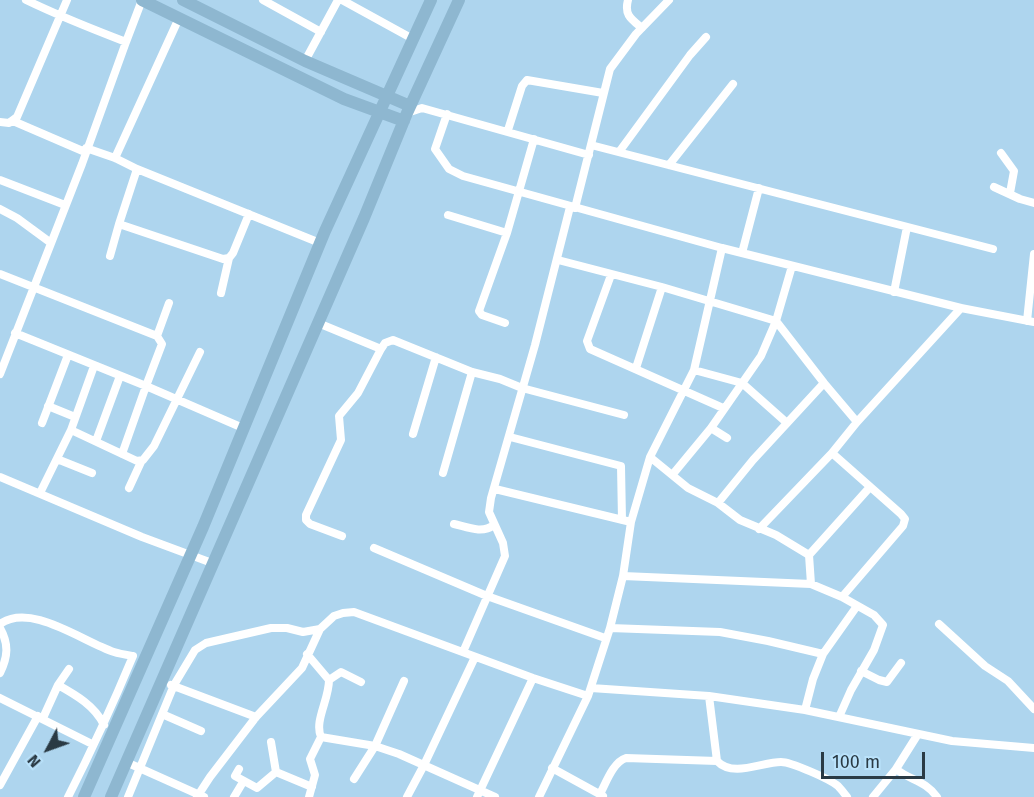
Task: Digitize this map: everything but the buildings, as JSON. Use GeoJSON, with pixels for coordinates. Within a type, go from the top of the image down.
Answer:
{"type":"FeatureCollection","features":[{"type":"Feature","properties":{"kind":"main road"},"geometry":{"type":"LineString","coordinates":[[142,0],[344,99],[381,112],[407,114]]}},
{"type":"Feature","properties":{"kind":"main road"},"geometry":{"type":"LineString","coordinates":[[183,0],[305,61],[387,98],[407,114]]}},
{"type":"Feature","properties":{"kind":"main road"},"geometry":{"type":"LineString","coordinates":[[84,797],[190,555],[320,243],[431,0]]}},
{"type":"Feature","properties":{"kind":"main road"},"geometry":{"type":"LineString","coordinates":[[111,797],[407,114],[459,0]]}},
{"type":"Feature","properties":{"kind":"street"},"geometry":{"type":"LineString","coordinates":[[26,0],[126,42]]}},
{"type":"Feature","properties":{"kind":"street"},"geometry":{"type":"LineString","coordinates":[[0,122],[9,123],[17,117],[67,0]]}},
{"type":"Feature","properties":{"kind":"street"},"geometry":{"type":"LineString","coordinates":[[0,374],[82,164],[85,150],[142,0]]}},
{"type":"Feature","properties":{"kind":"street"},"geometry":{"type":"LineString","coordinates":[[263,0],[321,32]]}},
{"type":"Feature","properties":{"kind":"street"},"geometry":{"type":"LineString","coordinates":[[305,61],[340,0],[413,39]]}},
{"type":"Feature","properties":{"kind":"street"},"geometry":{"type":"LineString","coordinates":[[628,0],[627,15],[642,28]]}},
{"type":"Feature","properties":{"kind":"street"},"geometry":{"type":"LineString","coordinates":[[463,652],[505,556],[503,543],[489,512],[589,155],[610,69],[642,28],[669,0]]}},
{"type":"Feature","properties":{"kind":"street"},"geometry":{"type":"LineString","coordinates":[[115,158],[179,18]]}},
{"type":"Feature","properties":{"kind":"street"},"geometry":{"type":"LineString","coordinates":[[619,152],[690,55],[706,37]]}},
{"type":"Feature","properties":{"kind":"street"},"geometry":{"type":"LineString","coordinates":[[508,130],[522,86],[527,80],[603,93]]}},
{"type":"Feature","properties":{"kind":"street"},"geometry":{"type":"LineString","coordinates":[[669,165],[734,84]]}},
{"type":"Feature","properties":{"kind":"street"},"geometry":{"type":"LineString","coordinates":[[407,114],[422,108],[508,130],[589,155]]}},
{"type":"Feature","properties":{"kind":"street"},"geometry":{"type":"LineString","coordinates":[[447,114],[435,149],[449,169],[463,176],[722,248],[960,308],[1031,321],[1034,254]]}},
{"type":"Feature","properties":{"kind":"street"},"geometry":{"type":"LineString","coordinates":[[13,121],[85,150],[115,158],[320,243]]}},
{"type":"Feature","properties":{"kind":"street"},"geometry":{"type":"LineString","coordinates":[[505,323],[482,315],[479,310],[507,233],[519,193],[520,181],[534,139]]}},
{"type":"Feature","properties":{"kind":"street"},"geometry":{"type":"LineString","coordinates":[[591,145],[993,249]]}},
{"type":"Feature","properties":{"kind":"street"},"geometry":{"type":"LineString","coordinates":[[1001,153],[1014,171],[1010,193]]}},
{"type":"Feature","properties":{"kind":"street"},"geometry":{"type":"LineString","coordinates":[[110,256],[137,169]]}},
{"type":"Feature","properties":{"kind":"street"},"geometry":{"type":"LineString","coordinates":[[0,180],[65,206]]}},
{"type":"Feature","properties":{"kind":"street"},"geometry":{"type":"LineString","coordinates":[[994,187],[1034,203]]}},
{"type":"Feature","properties":{"kind":"street"},"geometry":{"type":"LineString","coordinates":[[742,253],[759,188]]}},
{"type":"Feature","properties":{"kind":"street"},"geometry":{"type":"LineString","coordinates":[[0,209],[17,218],[51,243]]}},
{"type":"Feature","properties":{"kind":"street"},"geometry":{"type":"LineString","coordinates":[[221,293],[229,258],[249,214]]}},
{"type":"Feature","properties":{"kind":"street"},"geometry":{"type":"LineString","coordinates":[[448,214],[507,233]]}},
{"type":"Feature","properties":{"kind":"street"},"geometry":{"type":"LineString","coordinates":[[119,224],[223,259],[229,258]]}},
{"type":"Feature","properties":{"kind":"street"},"geometry":{"type":"LineString","coordinates":[[894,292],[907,227]]}},
{"type":"Feature","properties":{"kind":"street"},"geometry":{"type":"LineString","coordinates":[[539,797],[591,688],[610,628],[623,576],[631,522],[650,457],[694,370],[722,248]]}},
{"type":"Feature","properties":{"kind":"street"},"geometry":{"type":"LineString","coordinates":[[558,260],[709,300],[776,321],[857,422]]}},
{"type":"Feature","properties":{"kind":"street"},"geometry":{"type":"LineString","coordinates":[[673,474],[711,428],[761,356],[776,321],[792,266]]}},
{"type":"Feature","properties":{"kind":"street"},"geometry":{"type":"LineString","coordinates":[[0,274],[157,336],[162,344],[122,454]]}},
{"type":"Feature","properties":{"kind":"street"},"geometry":{"type":"LineString","coordinates":[[611,275],[587,341],[590,349],[723,408]]}},
{"type":"Feature","properties":{"kind":"street"},"geometry":{"type":"LineString","coordinates":[[636,368],[662,287]]}},
{"type":"Feature","properties":{"kind":"street"},"geometry":{"type":"LineString","coordinates":[[157,336],[169,303]]}},
{"type":"Feature","properties":{"kind":"street"},"geometry":{"type":"LineString","coordinates":[[759,529],[832,453],[960,308]]}},
{"type":"Feature","properties":{"kind":"street"},"geometry":{"type":"LineString","coordinates":[[318,323],[381,349]]}},
{"type":"Feature","properties":{"kind":"street"},"geometry":{"type":"LineString","coordinates":[[15,333],[243,428]]}},
{"type":"Feature","properties":{"kind":"street"},"geometry":{"type":"LineString","coordinates":[[342,536],[309,524],[306,515],[340,440],[339,416],[358,393],[385,343],[393,340],[472,372],[624,415]]}},
{"type":"Feature","properties":{"kind":"street"},"geometry":{"type":"LineString","coordinates":[[129,488],[141,462],[154,446],[200,352]]}},
{"type":"Feature","properties":{"kind":"street"},"geometry":{"type":"LineString","coordinates":[[42,423],[68,355]]}},
{"type":"Feature","properties":{"kind":"street"},"geometry":{"type":"LineString","coordinates":[[413,434],[436,357]]}},
{"type":"Feature","properties":{"kind":"street"},"geometry":{"type":"LineString","coordinates":[[40,494],[71,430],[94,366]]}},
{"type":"Feature","properties":{"kind":"street"},"geometry":{"type":"LineString","coordinates":[[694,370],[742,383],[787,423]]}},
{"type":"Feature","properties":{"kind":"street"},"geometry":{"type":"LineString","coordinates":[[443,473],[472,372]]}},
{"type":"Feature","properties":{"kind":"street"},"geometry":{"type":"LineString","coordinates":[[96,441],[120,376]]}},
{"type":"Feature","properties":{"kind":"street"},"geometry":{"type":"LineString","coordinates":[[718,503],[824,383]]}},
{"type":"Feature","properties":{"kind":"street"},"geometry":{"type":"LineString","coordinates":[[48,406],[75,417]]}},
{"type":"Feature","properties":{"kind":"street"},"geometry":{"type":"LineString","coordinates":[[711,428],[727,438]]}},
{"type":"Feature","properties":{"kind":"street"},"geometry":{"type":"LineString","coordinates":[[71,430],[141,462]]}},
{"type":"Feature","properties":{"kind":"street"},"geometry":{"type":"LineString","coordinates":[[510,437],[621,466],[621,520]]}},
{"type":"Feature","properties":{"kind":"street"},"geometry":{"type":"LineString","coordinates":[[832,453],[901,514],[906,523],[842,597]]}},
{"type":"Feature","properties":{"kind":"street"},"geometry":{"type":"LineString","coordinates":[[650,457],[688,488],[718,503],[730,514],[776,535],[809,555],[811,584]]}},
{"type":"Feature","properties":{"kind":"street"},"geometry":{"type":"LineString","coordinates":[[57,459],[92,473]]}},
{"type":"Feature","properties":{"kind":"street"},"geometry":{"type":"LineString","coordinates":[[0,477],[212,563]]}},
{"type":"Feature","properties":{"kind":"street"},"geometry":{"type":"LineString","coordinates":[[809,555],[870,487]]}},
{"type":"Feature","properties":{"kind":"street"},"geometry":{"type":"LineString","coordinates":[[495,489],[631,522]]}},
{"type":"Feature","properties":{"kind":"street"},"geometry":{"type":"LineString","coordinates":[[454,524],[480,530],[494,525]]}},
{"type":"Feature","properties":{"kind":"street"},"geometry":{"type":"LineString","coordinates":[[374,549],[487,596],[605,638]]}},
{"type":"Feature","properties":{"kind":"street"},"geometry":{"type":"LineString","coordinates":[[623,576],[811,584],[842,597],[874,615],[883,625],[882,632],[839,717]]}},
{"type":"Feature","properties":{"kind":"street"},"geometry":{"type":"LineString","coordinates":[[805,710],[813,679],[823,654],[857,606]]}},
{"type":"Feature","properties":{"kind":"street"},"geometry":{"type":"LineString","coordinates":[[126,762],[200,796],[210,777],[256,717],[302,668],[321,629],[334,616],[343,613],[354,612],[588,696]]}},
{"type":"Feature","properties":{"kind":"street"},"geometry":{"type":"LineString","coordinates":[[0,673],[7,645],[0,626],[12,618],[27,618],[64,630],[115,652],[133,656],[108,710],[104,726],[68,797]]}},
{"type":"Feature","properties":{"kind":"street"},"geometry":{"type":"LineString","coordinates":[[939,624],[985,666],[1008,681],[1034,709]]}},
{"type":"Feature","properties":{"kind":"street"},"geometry":{"type":"LineString","coordinates":[[128,797],[174,685],[195,650],[206,643],[271,628],[294,629],[303,632],[321,629]]}},
{"type":"Feature","properties":{"kind":"street"},"geometry":{"type":"LineString","coordinates":[[610,628],[720,632],[768,640],[823,654]]}},
{"type":"Feature","properties":{"kind":"street"},"geometry":{"type":"LineString","coordinates":[[307,654],[329,680],[329,694],[318,726],[321,737],[310,759],[315,775],[309,797]]}},
{"type":"Feature","properties":{"kind":"street"},"geometry":{"type":"LineString","coordinates":[[407,797],[475,657]]}},
{"type":"Feature","properties":{"kind":"street"},"geometry":{"type":"LineString","coordinates":[[861,671],[887,682],[901,663]]}},
{"type":"Feature","properties":{"kind":"street"},"geometry":{"type":"LineString","coordinates":[[302,668],[316,665]]}},
{"type":"Feature","properties":{"kind":"street"},"geometry":{"type":"LineString","coordinates":[[1,782],[69,669]]}},
{"type":"Feature","properties":{"kind":"street"},"geometry":{"type":"LineString","coordinates":[[329,680],[341,672],[361,682]]}},
{"type":"Feature","properties":{"kind":"street"},"geometry":{"type":"LineString","coordinates":[[479,794],[533,678]]}},
{"type":"Feature","properties":{"kind":"street"},"geometry":{"type":"LineString","coordinates":[[354,779],[375,746],[404,681]]}},
{"type":"Feature","properties":{"kind":"street"},"geometry":{"type":"LineString","coordinates":[[160,682],[174,685],[256,717]]}},
{"type":"Feature","properties":{"kind":"street"},"geometry":{"type":"LineString","coordinates":[[58,685],[89,706],[99,715],[104,726]]}},
{"type":"Feature","properties":{"kind":"street"},"geometry":{"type":"LineString","coordinates":[[591,688],[709,696],[805,710],[952,741],[1034,748]]}},
{"type":"Feature","properties":{"kind":"street"},"geometry":{"type":"LineString","coordinates":[[709,696],[717,761]]}},
{"type":"Feature","properties":{"kind":"street"},"geometry":{"type":"LineString","coordinates":[[0,698],[93,744]]}},
{"type":"Feature","properties":{"kind":"street"},"geometry":{"type":"LineString","coordinates":[[162,714],[201,731]]}},
{"type":"Feature","properties":{"kind":"street"},"geometry":{"type":"LineString","coordinates":[[873,797],[896,769],[918,734]]}},
{"type":"Feature","properties":{"kind":"street"},"geometry":{"type":"LineString","coordinates":[[321,737],[375,746],[399,754],[479,794],[495,797]]}},
{"type":"Feature","properties":{"kind":"street"},"geometry":{"type":"LineString","coordinates":[[271,742],[276,772]]}},
{"type":"Feature","properties":{"kind":"street"},"geometry":{"type":"LineString","coordinates":[[552,768],[602,796],[617,764],[626,758],[717,761],[724,767],[730,768],[754,768],[773,763],[788,763],[834,783],[847,797]]}},
{"type":"Feature","properties":{"kind":"street"},"geometry":{"type":"LineString","coordinates":[[238,769],[235,776],[257,788],[276,772]]}},
{"type":"Feature","properties":{"kind":"street"},"geometry":{"type":"LineString","coordinates":[[896,769],[905,776],[927,785],[937,797]]}},
{"type":"Feature","properties":{"kind":"street"},"geometry":{"type":"LineString","coordinates":[[276,772],[312,787]]}},
{"type":"Feature","properties":{"kind":"street"},"geometry":{"type":"LineString","coordinates":[[234,797],[243,782]]}}]}
